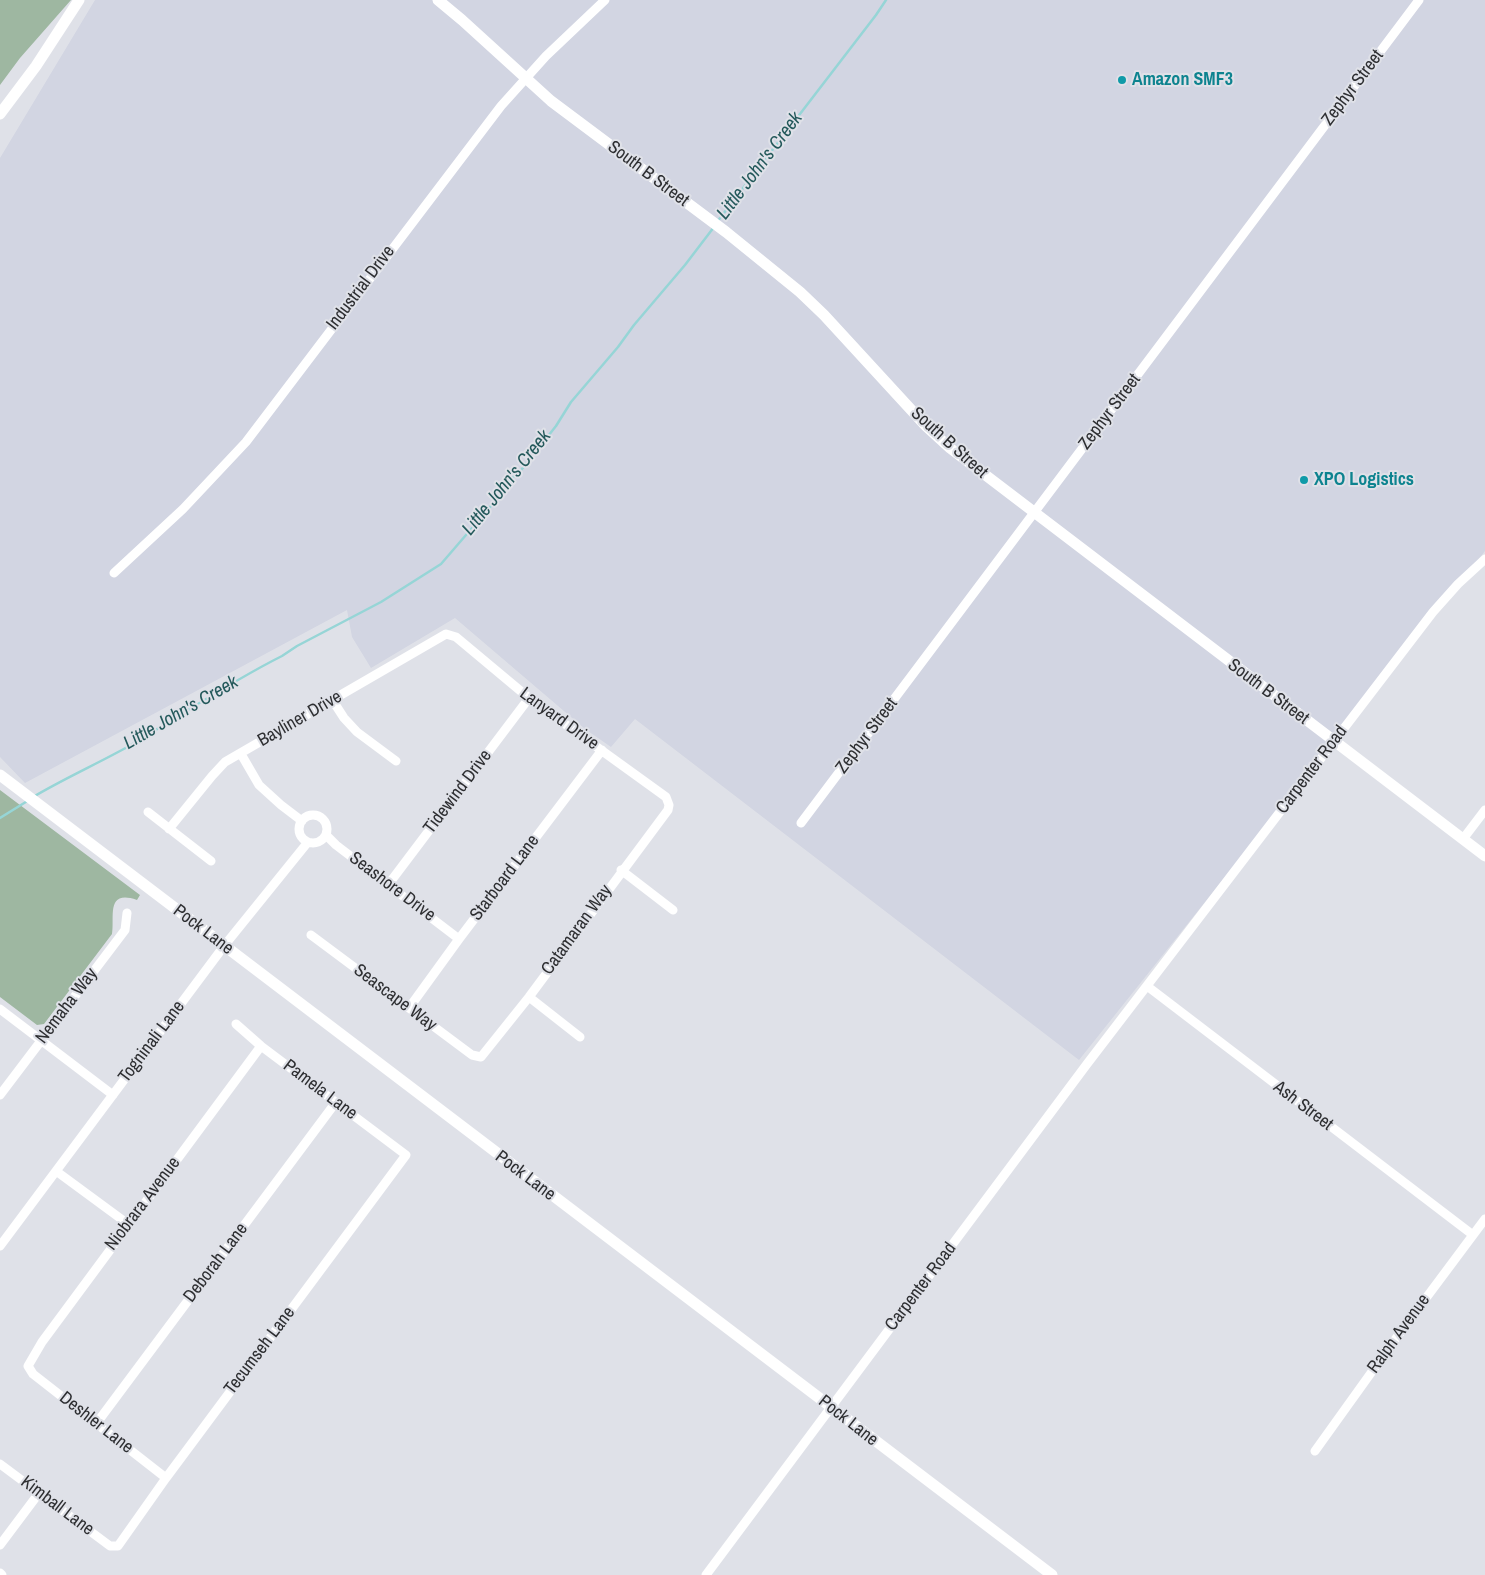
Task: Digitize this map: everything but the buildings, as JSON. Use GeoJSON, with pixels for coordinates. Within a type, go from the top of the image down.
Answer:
{"type":"FeatureCollection","features":[{"type":"Feature","properties":{"kind":"street"},"geometry":{"type":"LineString","coordinates":[[0,114],[41,59],[79,0]]}},
{"type":"Feature","properties":{"kind":"street","name":"South B Street"},"geometry":{"type":"LineString","coordinates":[[438,0],[551,101],[699,211],[800,292],[824,315],[926,426],[950,448],[1034,514],[1485,856]]}},
{"type":"Feature","properties":{"kind":"street","name":"Industrial Drive"},"geometry":{"type":"LineString","coordinates":[[114,573],[183,509],[246,442],[476,137],[525,78],[605,0]]}},
{"type":"Feature","properties":{"kind":"street","name":"Zephyr Street"},"geometry":{"type":"LineString","coordinates":[[801,823],[1419,0]]}},
{"type":"Feature","properties":{"kind":"street","name":"Carpenter Road"},"geometry":{"type":"LineString","coordinates":[[706,1575],[1146,986],[1442,600],[1485,559]]}},
{"type":"Feature","properties":{"kind":"street","name":"Bayliner Drive"},"geometry":{"type":"LineString","coordinates":[[169,829],[218,768],[225,762],[442,636],[446,634],[451,635]]}},
{"type":"Feature","properties":{"kind":"street","name":"Lanyard Drive"},"geometry":{"type":"LineString","coordinates":[[451,635],[529,698],[666,797],[668,801]]}},
{"type":"Feature","properties":{"kind":"street","name":"Tidewind Drive"},"geometry":{"type":"LineString","coordinates":[[388,885],[529,698]]}},
{"type":"Feature","properties":{"kind":"street"},"geometry":{"type":"LineString","coordinates":[[333,701],[344,718],[357,732],[396,761]]}},
{"type":"Feature","properties":{"kind":"street","name":"Starboard Lane"},"geometry":{"type":"LineString","coordinates":[[409,1008],[459,938],[602,750]]}},
{"type":"Feature","properties":{"kind":"street"},"geometry":{"type":"LineString","coordinates":[[241,754],[259,785],[302,821],[299,830],[303,839],[315,843],[323,839],[326,834]]}},
{"type":"Feature","properties":{"kind":"street","name":"Pock Lane"},"geometry":{"type":"LineString","coordinates":[[0,775],[1052,1575]]}},
{"type":"Feature","properties":{"kind":"street","name":"Catamaran Way"},"geometry":{"type":"LineString","coordinates":[[481,1057],[529,997],[621,870],[668,810],[668,801]]}},
{"type":"Feature","properties":{"kind":"street"},"geometry":{"type":"LineString","coordinates":[[1463,839],[1485,810]]}},
{"type":"Feature","properties":{"kind":"street"},"geometry":{"type":"LineString","coordinates":[[148,812],[211,861]]}},
{"type":"Feature","properties":{"kind":"street","name":"Seashore Drive"},"geometry":{"type":"LineString","coordinates":[[302,821],[313,815],[319,816],[328,827],[326,834],[336,845],[459,938]]}},
{"type":"Feature","properties":{"kind":"street","name":"Togninali Lane"},"geometry":{"type":"LineString","coordinates":[[0,1246],[224,946],[308,842]]}},
{"type":"Feature","properties":{"kind":"street"},"geometry":{"type":"LineString","coordinates":[[621,870],[674,910]]}},
{"type":"Feature","properties":{"kind":"street","name":"Nemaha Way"},"geometry":{"type":"LineString","coordinates":[[0,1095],[125,930],[127,913]]}},
{"type":"Feature","properties":{"kind":"street","name":"Seascape Way"},"geometry":{"type":"LineString","coordinates":[[311,935],[472,1055],[481,1057]]}},
{"type":"Feature","properties":{"kind":"street","name":"Ash Street"},"geometry":{"type":"LineString","coordinates":[[1146,986],[1473,1235]]}},
{"type":"Feature","properties":{"kind":"street"},"geometry":{"type":"LineString","coordinates":[[529,997],[580,1038]]}},
{"type":"Feature","properties":{"kind":"street"},"geometry":{"type":"LineString","coordinates":[[0,1009],[112,1095]]}},
{"type":"Feature","properties":{"kind":"street","name":"Pamela Lane"},"geometry":{"type":"LineString","coordinates":[[236,1024],[262,1046],[406,1155]]}},
{"type":"Feature","properties":{"kind":"street","name":"Niobrara Avenue"},"geometry":{"type":"LineString","coordinates":[[28,1366],[42,1342],[128,1224],[262,1046]]}},
{"type":"Feature","properties":{"kind":"street","name":"Deborah Lane"},"geometry":{"type":"LineString","coordinates":[[96,1424],[336,1102]]}},
{"type":"Feature","properties":{"kind":"street","name":"Tecumseh Lane"},"geometry":{"type":"LineString","coordinates":[[114,1546],[118,1546],[166,1478],[406,1155]]}},
{"type":"Feature","properties":{"kind":"street"},"geometry":{"type":"LineString","coordinates":[[56,1171],[128,1224]]}},
{"type":"Feature","properties":{"kind":"street","name":"Ralph Avenue"},"geometry":{"type":"LineString","coordinates":[[1315,1451],[1391,1345],[1485,1220]]}},
{"type":"Feature","properties":{"kind":"street","name":"Deshler Lane"},"geometry":{"type":"LineString","coordinates":[[28,1366],[33,1374],[166,1478]]}},
{"type":"Feature","properties":{"kind":"street","name":"Kimball Lane"},"geometry":{"type":"LineString","coordinates":[[0,1464],[110,1546],[114,1546]]}},
{"type":"Feature","properties":{"kind":"street"},"geometry":{"type":"LineString","coordinates":[[0,1545],[39,1492]]}},
{"type":"Feature","properties":{"kind":"shaded area"},"geometry":{"type":"Polygon","coordinates":[[[95,0],[1485,0],[1485,551],[1079,1060],[635,719],[611,747],[585,729],[455,618],[371,668],[352,637],[347,610],[25,783],[0,757],[0,158],[95,0]]]}},
{"type":"Feature","properties":{"kind":"green space"},"geometry":{"type":"Polygon","coordinates":[[[0,0],[71,0],[20,58],[0,85],[0,0]]]}},
{"type":"Feature","properties":{"kind":"green space"},"geometry":{"type":"Polygon","coordinates":[[[0,790],[140,895],[137,900],[120,898],[116,902],[113,913],[112,934],[44,1024],[37,1025],[0,997],[0,790]]]}},
{"type":"Feature","properties":{"kind":"waterway","name":"Little John's Creek"},"geometry":{"type":"LineString","coordinates":[[717,222],[886,0]]}},
{"type":"Feature","properties":{"kind":"waterway","name":"Little John's Creek"},"geometry":{"type":"LineString","coordinates":[[33,797],[131,745],[297,646],[381,602],[441,564],[497,499],[512,478],[518,474],[556,426],[571,402],[618,347],[714,227]]}},
{"type":"Feature","properties":{"kind":"waterway","name":"Little John's Creek"},"geometry":{"type":"LineString","coordinates":[[0,818],[29,800]]}},
{"type":"Feature","properties":{"kind":"place","name":"Amazon SMF3"},"geometry":{"type":"Point","coordinates":[1122,80]}},
{"type":"Feature","properties":{"kind":"place","name":"XPO Logistics"},"geometry":{"type":"Point","coordinates":[1304,480]}}]}
